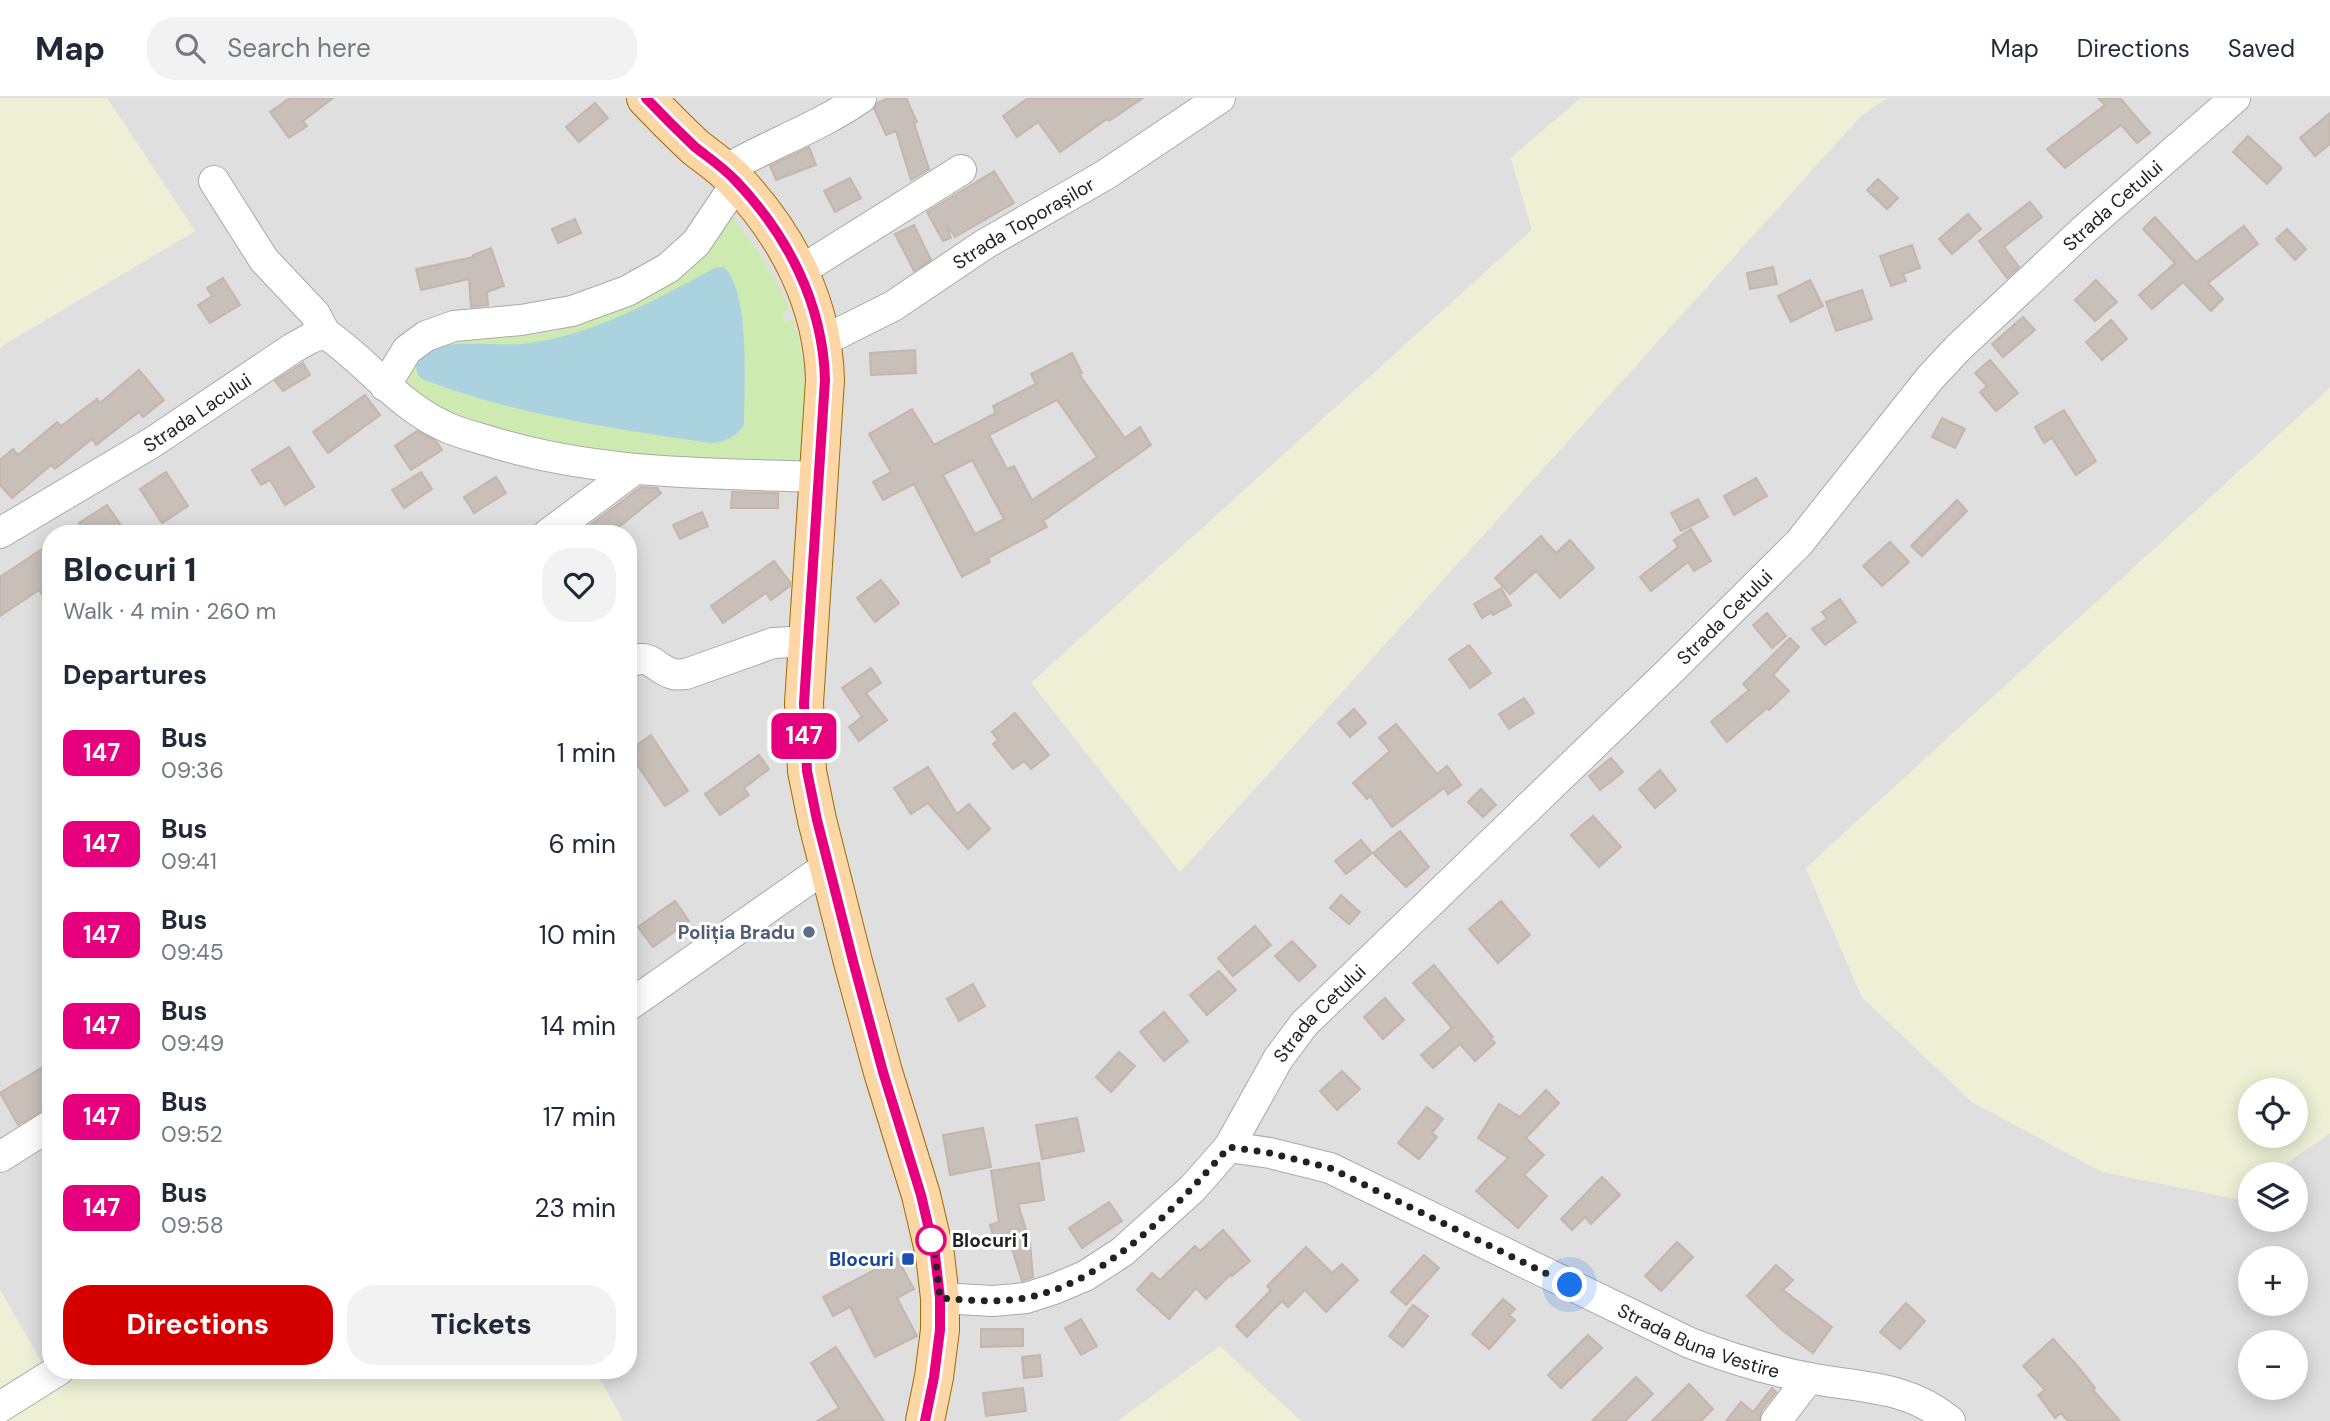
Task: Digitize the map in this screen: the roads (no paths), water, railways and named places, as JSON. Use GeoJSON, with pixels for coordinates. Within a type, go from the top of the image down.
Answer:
{"type":"FeatureCollection","features":[{"type":"Feature","properties":{"kind":"main road"},"geometry":{"type":"LineString","coordinates":[[646,98],[693,145],[731,176],[781,239],[809,291],[823,341],[825,380],[804,703],[805,749],[829,865],[883,1072],[921,1195],[935,1255],[940,1298],[940,1330],[925,1421]]}},
{"type":"Feature","properties":{"kind":"street"},"geometry":{"type":"LineString","coordinates":[[385,387],[407,350],[426,336],[454,326],[521,320],[572,311],[627,291],[668,268],[696,243],[731,176],[801,130],[837,115],[861,98]]}},
{"type":"Feature","properties":{"kind":"street","name":"Strada Toporașilor"},"geometry":{"type":"LineString","coordinates":[[823,341],[893,306],[985,244],[1105,175],[1220,98]]}},
{"type":"Feature","properties":{"kind":"street","name":"Strada Cetului"},"geometry":{"type":"LineString","coordinates":[[1229,1147],[1278,1059],[1304,1024],[1660,681],[1799,543],[1930,378],[1959,346],[2086,228],[2235,98]]}},
{"type":"Feature","properties":{"kind":"street"},"geometry":{"type":"LineString","coordinates":[[800,271],[961,170]]}},
{"type":"Feature","properties":{"kind":"street"},"geometry":{"type":"LineString","coordinates":[[214,181],[264,260],[315,314],[325,333],[359,360],[385,387],[442,425],[517,450],[584,464],[635,469],[820,477]]}},
{"type":"Feature","properties":{"kind":"street","name":"Strada Lacului"},"geometry":{"type":"LineString","coordinates":[[0,533],[153,442],[293,348],[325,333]]}},
{"type":"Feature","properties":{"kind":"street"},"geometry":{"type":"LineString","coordinates":[[560,525],[635,469]]}},
{"type":"Feature","properties":{"kind":"street"},"geometry":{"type":"LineString","coordinates":[[637,660],[652,660],[673,674],[686,674],[773,643],[809,641]]}},
{"type":"Feature","properties":{"kind":"street"},"geometry":{"type":"LineString","coordinates":[[637,1000],[829,865]]}},
{"type":"Feature","properties":{"kind":"street"},"geometry":{"type":"LineString","coordinates":[[0,1157],[42,1131]]}},
{"type":"Feature","properties":{"kind":"street"},"geometry":{"type":"LineString","coordinates":[[940,1298],[993,1301],[1026,1298],[1085,1276],[1122,1252],[1192,1189],[1229,1147]]}},
{"type":"Feature","properties":{"kind":"street","name":"Strada Buna Vestire"},"geometry":{"type":"LineString","coordinates":[[1229,1147],[1270,1153],[1330,1168],[1690,1343],[1736,1361],[1808,1378],[1890,1390],[1913,1397],[1936,1409],[1950,1421]]}},
{"type":"Feature","properties":{"kind":"street"},"geometry":{"type":"LineString","coordinates":[[1776,1421],[1808,1378]]}},
{"type":"Feature","properties":{"kind":"street"},"geometry":{"type":"LineString","coordinates":[[0,1406],[44,1379]]}},
{"type":"Feature","properties":{"kind":"water"},"geometry":{"type":"Polygon","coordinates":[[[724,267],[733,279],[739,297],[745,365],[744,425],[726,440],[711,443],[565,419],[457,392],[418,375],[415,364],[420,354],[428,349],[453,344],[521,344],[572,334],[621,315],[715,268],[724,267]]]}},
{"type":"Feature","properties":{"kind":"place","name":"Poliția Bradu"},"geometry":{"type":"Point","coordinates":[809,932]}},
{"type":"Feature","properties":{"kind":"place","name":"Blocuri 1"},"geometry":{"type":"Point","coordinates":[931,1240]}},
{"type":"Feature","properties":{"kind":"place","name":"Blocuri"},"geometry":{"type":"Point","coordinates":[908,1259]}}]}
